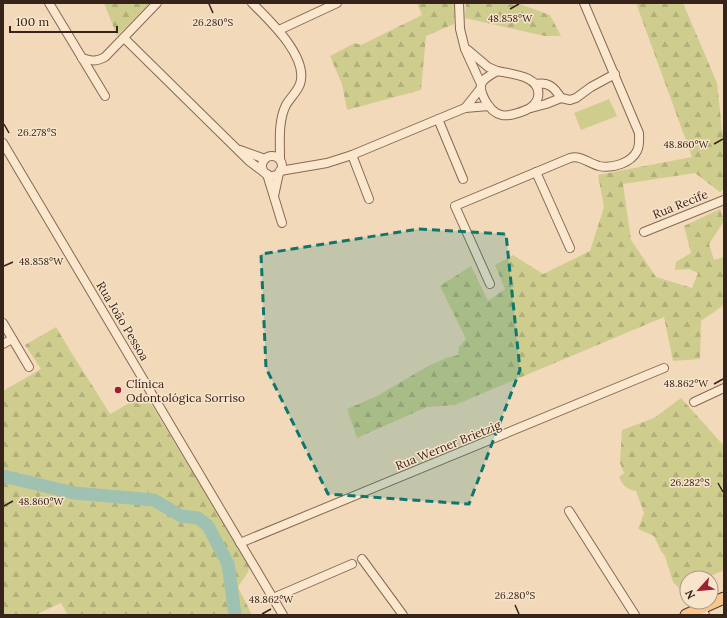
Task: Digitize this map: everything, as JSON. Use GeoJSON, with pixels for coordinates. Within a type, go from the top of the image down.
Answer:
{"type":"FeatureCollection","features":[{"type":"Feature","properties":{"kind":"main road"},"geometry":{"type":"LineString","coordinates":[[686,615],[704,611],[724,598]]}},
{"type":"Feature","properties":{"kind":"street"},"geometry":{"type":"LineString","coordinates":[[49,3],[105,96]]}},
{"type":"Feature","properties":{"kind":"street"},"geometry":{"type":"LineString","coordinates":[[82,58],[93,62],[105,57],[157,3]]}},
{"type":"Feature","properties":{"kind":"street"},"geometry":{"type":"LineString","coordinates":[[252,3],[279,30],[295,55],[301,77],[297,90],[287,104],[282,116],[280,166],[274,199]]}},
{"type":"Feature","properties":{"kind":"street"},"geometry":{"type":"LineString","coordinates":[[279,30],[337,3]]}},
{"type":"Feature","properties":{"kind":"street"},"geometry":{"type":"LineString","coordinates":[[459,3],[460,29],[466,49],[481,86],[482,94],[492,110],[498,115],[509,116],[560,98],[570,100],[576,98],[591,87],[615,74]]}},
{"type":"Feature","properties":{"kind":"street"},"geometry":{"type":"LineString","coordinates":[[490,284],[455,206],[575,157],[579,157],[598,166],[612,167],[632,158],[638,150],[640,141],[639,133],[584,3]]}},
{"type":"Feature","properties":{"kind":"street"},"geometry":{"type":"LineString","coordinates":[[124,38],[249,161],[266,174],[274,176],[280,166]]}},
{"type":"Feature","properties":{"kind":"street"},"geometry":{"type":"LineString","coordinates":[[466,49],[488,67],[497,72],[515,74],[528,79],[535,84],[539,92],[537,100],[531,108]]}},
{"type":"Feature","properties":{"kind":"street"},"geometry":{"type":"LineString","coordinates":[[465,108],[486,79],[497,72]]}},
{"type":"Feature","properties":{"kind":"street"},"geometry":{"type":"LineString","coordinates":[[535,84],[549,84],[556,89],[560,98]]}},
{"type":"Feature","properties":{"kind":"street"},"geometry":{"type":"LineString","coordinates":[[280,166],[305,166],[327,163],[352,155],[465,108],[489,106]]}},
{"type":"Feature","properties":{"kind":"street"},"geometry":{"type":"LineString","coordinates":[[438,119],[463,179]]}},
{"type":"Feature","properties":{"kind":"street"},"geometry":{"type":"LineString","coordinates":[[280,137],[262,164],[282,223]]}},
{"type":"Feature","properties":{"kind":"street","name":"Rua João Pessoa"},"geometry":{"type":"LineString","coordinates":[[3,143],[283,615]]}},
{"type":"Feature","properties":{"kind":"street"},"geometry":{"type":"LineString","coordinates":[[239,150],[268,157],[274,156],[280,166]]}},
{"type":"Feature","properties":{"kind":"street"},"geometry":{"type":"LineString","coordinates":[[352,155],[369,199]]}},
{"type":"Feature","properties":{"kind":"street"},"geometry":{"type":"LineString","coordinates":[[536,172],[570,248]]}},
{"type":"Feature","properties":{"kind":"street","name":"Rua Recife"},"geometry":{"type":"LineString","coordinates":[[644,232],[724,200]]}},
{"type":"Feature","properties":{"kind":"street"},"geometry":{"type":"LineString","coordinates":[[3,324],[29,367]]}},
{"type":"Feature","properties":{"kind":"street"},"geometry":{"type":"LineString","coordinates":[[3,344],[12,339]]}},
{"type":"Feature","properties":{"kind":"street","name":"Rua Werner Brietzig"},"geometry":{"type":"LineString","coordinates":[[240,543],[664,368]]}},
{"type":"Feature","properties":{"kind":"street"},"geometry":{"type":"LineString","coordinates":[[694,402],[724,388]]}},
{"type":"Feature","properties":{"kind":"street"},"geometry":{"type":"LineString","coordinates":[[569,511],[635,615]]}},
{"type":"Feature","properties":{"kind":"street"},"geometry":{"type":"LineString","coordinates":[[362,559],[403,615]]}},
{"type":"Feature","properties":{"kind":"street"},"geometry":{"type":"LineString","coordinates":[[273,598],[352,564]]}},
{"type":"Feature","properties":{"kind":"highlighted area"},"geometry":{"type":"Polygon","coordinates":[[[419,229],[506,234],[520,370],[469,504],[328,494],[266,368],[261,254],[419,229]]]}},
{"type":"Feature","properties":{"kind":"green space"},"geometry":{"type":"Polygon","coordinates":[[[104,3],[150,3],[117,36],[104,3]]]}},
{"type":"Feature","properties":{"kind":"green space"},"geometry":{"type":"Polygon","coordinates":[[[417,3],[455,3],[454,24],[426,36],[421,90],[347,110],[342,84],[330,56],[355,43],[361,45],[422,15],[417,3]]]}},
{"type":"Feature","properties":{"kind":"green space"},"geometry":{"type":"Polygon","coordinates":[[[466,3],[517,3],[550,15],[561,36],[545,36],[465,18],[466,3]]]}},
{"type":"Feature","properties":{"kind":"green space"},"geometry":{"type":"Polygon","coordinates":[[[636,3],[683,3],[717,83],[722,130],[724,131],[724,189],[720,192],[695,173],[623,184],[631,240],[656,277],[692,288],[698,273],[689,269],[675,270],[676,262],[691,253],[684,226],[720,209],[724,221],[709,244],[714,260],[724,257],[724,305],[701,321],[700,359],[673,361],[664,317],[455,405],[427,407],[357,438],[347,409],[377,396],[428,366],[446,358],[458,355],[459,347],[466,339],[440,286],[471,266],[488,301],[505,289],[495,265],[513,255],[543,274],[590,251],[604,207],[598,175],[692,157],[636,3]]]}},
{"type":"Feature","properties":{"kind":"green space"},"geometry":{"type":"Polygon","coordinates":[[[609,99],[617,116],[581,130],[574,113],[609,99]]]}},
{"type":"Feature","properties":{"kind":"green space"},"geometry":{"type":"Polygon","coordinates":[[[56,327],[110,414],[145,394],[249,565],[248,572],[238,587],[252,615],[68,615],[61,603],[35,615],[3,615],[3,391],[41,369],[25,345],[56,327]]]}},
{"type":"Feature","properties":{"kind":"green space"},"geometry":{"type":"Polygon","coordinates":[[[681,398],[724,446],[724,570],[719,572],[719,570],[679,570],[679,588],[673,582],[665,556],[654,536],[638,529],[644,513],[636,491],[626,487],[619,477],[624,473],[620,463],[622,430],[654,418],[681,398]]]}},
{"type":"Feature","properties":{"kind":"waterway"},"geometry":{"type":"LineString","coordinates":[[3,476],[74,493],[154,500],[181,516],[198,518],[208,526],[228,564],[235,615]]}},
{"type":"Feature","properties":{"kind":"place","name":"Clínica Odontológica Sorriso"},"geometry":{"type":"Point","coordinates":[118,390]}}]}
